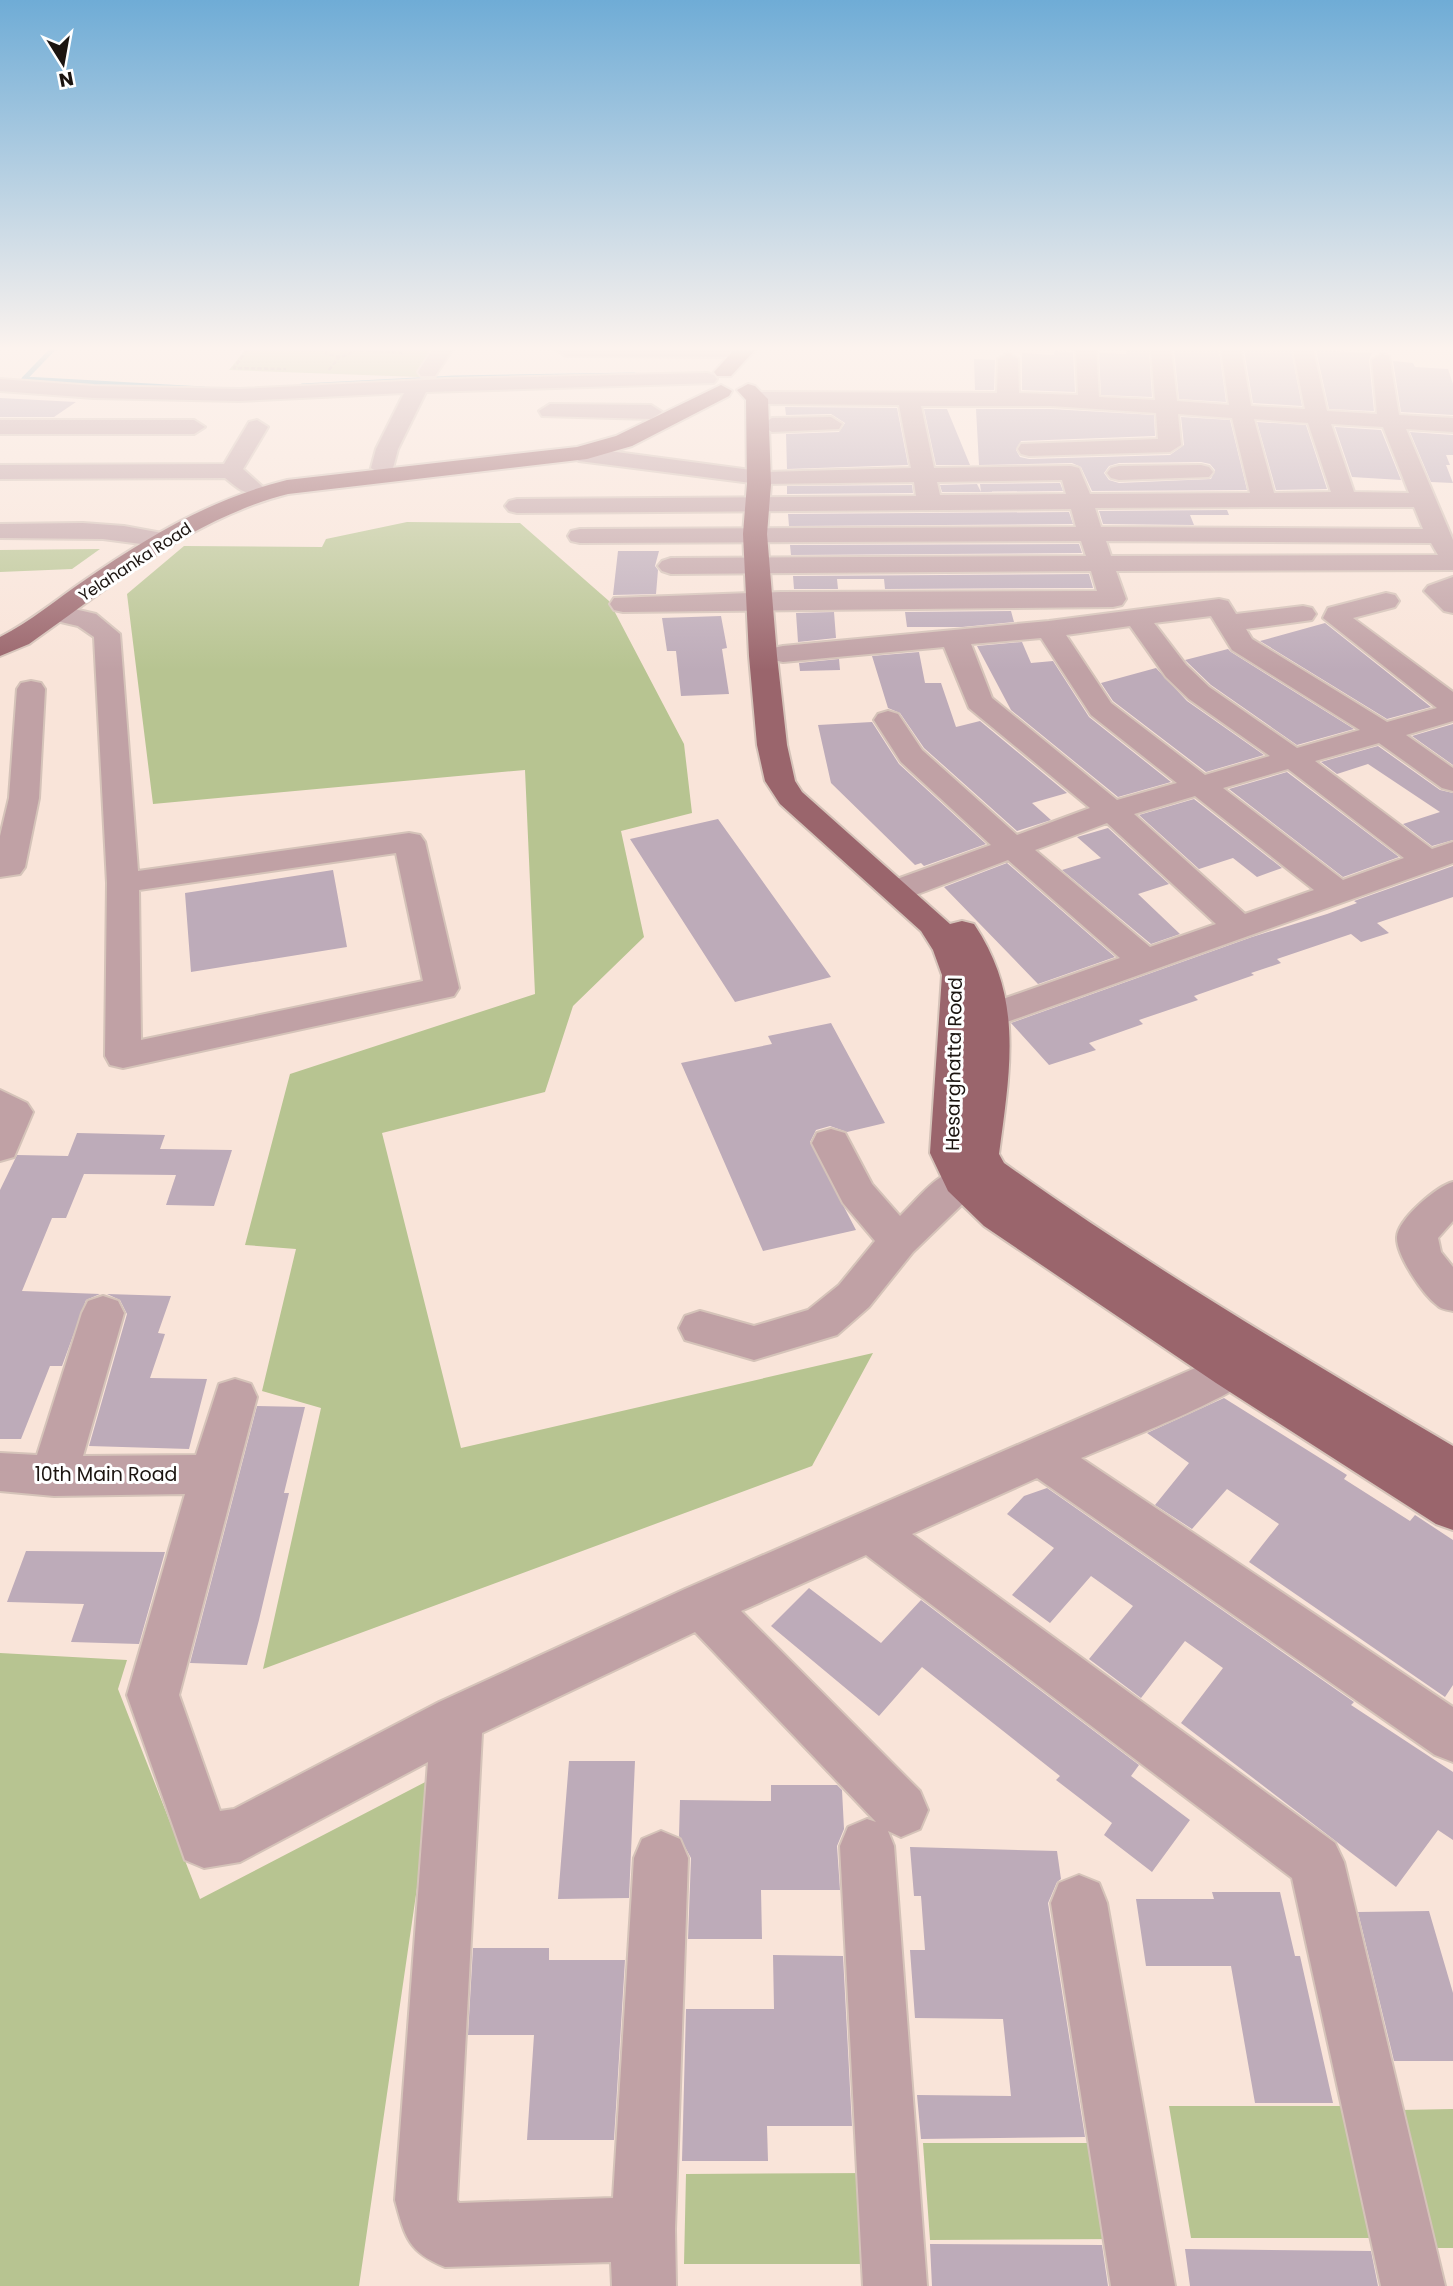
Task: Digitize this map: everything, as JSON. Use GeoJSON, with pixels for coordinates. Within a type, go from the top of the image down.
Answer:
{"type":"FeatureCollection","features":[{"type":"Feature","properties":{"kind":"main road","name":"Yelahanka Road"},"geometry":{"type":"LineString","coordinates":[[0,648],[57,613],[197,507],[285,479],[483,457]]}},
{"type":"Feature","properties":{"kind":"main road","name":"Yelahanka Road"},"geometry":{"type":"LineString","coordinates":[[0,631],[155,538],[273,489],[556,457]]}},
{"type":"Feature","properties":{"kind":"main road","name":"Hesarghatta Road"},"geometry":{"type":"LineString","coordinates":[[763,457],[792,732],[803,772],[814,793],[909,887],[950,950],[959,975],[949,1153],[962,1181],[998,1216],[1245,1361],[1453,1469]]}},
{"type":"Feature","properties":{"kind":"main road","name":"Hesarghatta Road"},"geometry":{"type":"LineString","coordinates":[[771,457],[768,519],[772,745],[780,781],[791,798],[953,918],[976,950],[988,982],[993,1015],[980,1154],[990,1174],[1453,1510]]}},
{"type":"Feature","properties":{"kind":"street"},"geometry":{"type":"LineString","coordinates":[[43,471],[55,457]]}},
{"type":"Feature","properties":{"kind":"street"},"geometry":{"type":"LineString","coordinates":[[128,471],[137,457]]}},
{"type":"Feature","properties":{"kind":"street"},"geometry":{"type":"LineString","coordinates":[[231,471],[237,457]]}},
{"type":"Feature","properties":{"kind":"street"},"geometry":{"type":"LineString","coordinates":[[382,468],[385,457]]}},
{"type":"Feature","properties":{"kind":"street"},"geometry":{"type":"LineString","coordinates":[[587,457],[768,519],[942,563],[1102,563],[1449,551]]}},
{"type":"Feature","properties":{"kind":"street"},"geometry":{"type":"LineString","coordinates":[[920,457],[942,563]]}},
{"type":"Feature","properties":{"kind":"street"},"geometry":{"type":"LineString","coordinates":[[1067,457],[1113,599]]}},
{"type":"Feature","properties":{"kind":"street"},"geometry":{"type":"LineString","coordinates":[[1253,457],[1264,500]]}},
{"type":"Feature","properties":{"kind":"street"},"geometry":{"type":"LineString","coordinates":[[1331,457],[1345,499]]}},
{"type":"Feature","properties":{"kind":"street"},"geometry":{"type":"LineString","coordinates":[[1406,457],[1449,551]]}},
{"type":"Feature","properties":{"kind":"street"},"geometry":{"type":"LineString","coordinates":[[0,472],[231,471],[251,488]]}},
{"type":"Feature","properties":{"kind":"street"},"geometry":{"type":"LineString","coordinates":[[671,566],[768,519],[924,475],[1201,472]]}},
{"type":"Feature","properties":{"kind":"street"},"geometry":{"type":"LineString","coordinates":[[536,486],[768,519],[1113,599],[1208,597],[1242,644],[1382,732],[1453,782]]}},
{"type":"Feature","properties":{"kind":"street"},"geometry":{"type":"LineString","coordinates":[[0,491],[90,492]]}},
{"type":"Feature","properties":{"kind":"street"},"geometry":{"type":"LineString","coordinates":[[580,536],[930,503],[1424,500]]}},
{"type":"Feature","properties":{"kind":"street"},"geometry":{"type":"LineString","coordinates":[[517,506],[768,519],[935,534],[1284,533],[1449,551]]}},
{"type":"Feature","properties":{"kind":"street"},"geometry":{"type":"LineString","coordinates":[[622,604],[768,519]]}},
{"type":"Feature","properties":{"kind":"street"},"geometry":{"type":"LineString","coordinates":[[0,531],[155,538]]}},
{"type":"Feature","properties":{"kind":"street"},"geometry":{"type":"LineString","coordinates":[[1453,585],[1437,591],[1453,605]]}},
{"type":"Feature","properties":{"kind":"street"},"geometry":{"type":"LineString","coordinates":[[1386,601],[1337,614],[1336,618],[1453,706]]}},
{"type":"Feature","properties":{"kind":"street"},"geometry":{"type":"LineString","coordinates":[[57,613],[86,620],[107,634],[123,883],[123,1056],[442,988],[409,842],[123,883]]}},
{"type":"Feature","properties":{"kind":"street"},"geometry":{"type":"LineString","coordinates":[[783,654],[955,639],[1137,618],[1303,614]]}},
{"type":"Feature","properties":{"kind":"street"},"geometry":{"type":"LineString","coordinates":[[1137,618],[1176,671],[1199,693],[1441,857]]}},
{"type":"Feature","properties":{"kind":"street"},"geometry":{"type":"LineString","coordinates":[[1049,629],[1101,709],[1339,893]]}},
{"type":"Feature","properties":{"kind":"street"},"geometry":{"type":"LineString","coordinates":[[955,639],[979,702],[1112,811],[1239,927]]}},
{"type":"Feature","properties":{"kind":"street"},"geometry":{"type":"LineString","coordinates":[[5,867],[12,798],[13,730],[31,689]]}},
{"type":"Feature","properties":{"kind":"street"},"geometry":{"type":"LineString","coordinates":[[909,887],[1112,811],[1200,783],[1453,712]]}},
{"type":"Feature","properties":{"kind":"street"},"geometry":{"type":"LineString","coordinates":[[888,720],[911,756],[1146,962]]}},
{"type":"Feature","properties":{"kind":"street"},"geometry":{"type":"LineString","coordinates":[[993,1015],[1441,857]]}},
{"type":"Feature","properties":{"kind":"street"},"geometry":{"type":"LineString","coordinates":[[0,1103],[14,1112],[0,1147]]}},
{"type":"Feature","properties":{"kind":"street"},"geometry":{"type":"LineString","coordinates":[[831,1143],[857,1193],[899,1241]]}},
{"type":"Feature","properties":{"kind":"street"},"geometry":{"type":"LineString","coordinates":[[700,1328],[754,1343],[822,1323],[854,1296],[899,1241],[962,1181]]}},
{"type":"Feature","properties":{"kind":"street"},"geometry":{"type":"LineString","coordinates":[[1453,1196],[1417,1234],[1417,1248],[1424,1262],[1453,1295]]}},
{"type":"Feature","properties":{"kind":"street"},"geometry":{"type":"LineString","coordinates":[[54,1476],[103,1314]]}},
{"type":"Feature","properties":{"kind":"street"},"geometry":{"type":"LineString","coordinates":[[235,1398],[153,1695],[204,1841],[240,1835],[457,1719],[702,1605],[872,1532],[1245,1361]]}},
{"type":"Feature","properties":{"kind":"street"},"geometry":{"type":"LineString","coordinates":[[1042,1455],[1453,1737]]}},
{"type":"Feature","properties":{"kind":"street","name":"10th Main Road"},"geometry":{"type":"LineString","coordinates":[[0,1472],[54,1476],[212,1474]]}},
{"type":"Feature","properties":{"kind":"street"},"geometry":{"type":"LineString","coordinates":[[872,1532],[1316,1862],[1413,2286]]}},
{"type":"Feature","properties":{"kind":"street"},"geometry":{"type":"LineString","coordinates":[[702,1605],[884,1828],[895,2286]]}},
{"type":"Feature","properties":{"kind":"street"},"geometry":{"type":"LineString","coordinates":[[457,1719],[426,2200],[432,2220],[444,2235],[643,2229]]}},
{"type":"Feature","properties":{"kind":"street"},"geometry":{"type":"LineString","coordinates":[[644,2286],[643,2229],[661,1858]]}},
{"type":"Feature","properties":{"kind":"street"},"geometry":{"type":"LineString","coordinates":[[1079,1903],[1143,2286]]}},
{"type":"Feature","properties":{"kind":"green space"},"geometry":{"type":"Polygon","coordinates":[[[407,522],[520,523],[609,601],[684,744],[692,813],[621,831],[644,937],[573,1006],[545,1092],[382,1133],[461,1448],[873,1353],[812,1466],[263,1669],[321,1408],[262,1391],[296,1249],[245,1245],[290,1074],[535,994],[525,770],[153,804],[127,594],[184,546],[322,547],[326,539],[407,522]]]}},
{"type":"Feature","properties":{"kind":"green space"},"geometry":{"type":"Polygon","coordinates":[[[100,549],[72,569],[0,572],[0,550],[100,549]]]}},
{"type":"Feature","properties":{"kind":"green space"},"geometry":{"type":"Polygon","coordinates":[[[0,1653],[127,1660],[118,1689],[200,1899],[433,1778],[359,2286],[0,2286],[0,1653]]]}},
{"type":"Feature","properties":{"kind":"green space"},"geometry":{"type":"Polygon","coordinates":[[[1169,2106],[1346,2106],[1378,2238],[1191,2238],[1169,2106]]]}},
{"type":"Feature","properties":{"kind":"green space"},"geometry":{"type":"Polygon","coordinates":[[[1453,2109],[1453,2248],[1436,2248],[1400,2110],[1453,2109]]]}},
{"type":"Feature","properties":{"kind":"green space"},"geometry":{"type":"Polygon","coordinates":[[[923,2143],[1108,2143],[1122,2239],[930,2240],[923,2143]]]}},
{"type":"Feature","properties":{"kind":"green space"},"geometry":{"type":"Polygon","coordinates":[[[875,2173],[879,2264],[684,2264],[686,2174],[875,2173]]]}},
{"type":"Feature","properties":{"kind":"building"},"geometry":{"type":"Polygon","coordinates":[[[787,457],[906,457],[908,465],[787,469],[787,457]]]}},
{"type":"Feature","properties":{"kind":"building"},"geometry":{"type":"Polygon","coordinates":[[[934,457],[967,457],[970,465],[936,465],[934,457]]]}},
{"type":"Feature","properties":{"kind":"building"},"geometry":{"type":"Polygon","coordinates":[[[979,457],[1029,459],[1239,457],[1247,490],[1092,491],[1081,467],[1072,463],[979,465],[979,457]],[[1201,462],[1119,463],[1109,466],[1104,473],[1109,480],[1119,483],[1211,479],[1215,470],[1210,464],[1201,462]]]}},
{"type":"Feature","properties":{"kind":"building"},"geometry":{"type":"Polygon","coordinates":[[[1267,457],[1316,457],[1327,489],[1276,490],[1267,457]]]}},
{"type":"Feature","properties":{"kind":"building"},"geometry":{"type":"Polygon","coordinates":[[[1345,457],[1392,457],[1401,480],[1352,477],[1345,457]]]}},
{"type":"Feature","properties":{"kind":"building"},"geometry":{"type":"Polygon","coordinates":[[[1420,457],[1447,457],[1450,465],[1446,465],[1453,483],[1431,482],[1420,457]]]}},
{"type":"Feature","properties":{"kind":"building"},"geometry":{"type":"Polygon","coordinates":[[[1060,483],[1063,491],[981,492],[980,484],[1060,483]]]}},
{"type":"Feature","properties":{"kind":"building"},"geometry":{"type":"Polygon","coordinates":[[[977,484],[981,492],[942,492],[940,485],[977,484]]]}},
{"type":"Feature","properties":{"kind":"building"},"geometry":{"type":"Polygon","coordinates":[[[912,485],[913,493],[787,494],[787,486],[912,485]]]}},
{"type":"Feature","properties":{"kind":"building"},"geometry":{"type":"Polygon","coordinates":[[[1227,510],[1229,515],[1190,515],[1194,525],[1103,524],[1099,511],[1227,510]]]}},
{"type":"Feature","properties":{"kind":"building"},"geometry":{"type":"Polygon","coordinates":[[[1069,512],[1073,524],[789,526],[788,514],[1069,512]]]}},
{"type":"Feature","properties":{"kind":"building"},"geometry":{"type":"Polygon","coordinates":[[[1079,544],[1082,553],[791,555],[790,545],[1079,544]]]}},
{"type":"Feature","properties":{"kind":"building"},"geometry":{"type":"Polygon","coordinates":[[[618,551],[659,551],[655,566],[658,570],[656,594],[613,595],[618,551]]]}},
{"type":"Feature","properties":{"kind":"building"},"geometry":{"type":"Polygon","coordinates":[[[1089,574],[1093,588],[885,589],[884,579],[837,579],[838,589],[794,589],[793,576],[1089,574]]]}},
{"type":"Feature","properties":{"kind":"building"},"geometry":{"type":"Polygon","coordinates":[[[1011,611],[1014,622],[962,627],[907,627],[905,612],[1011,611]]]}},
{"type":"Feature","properties":{"kind":"building"},"geometry":{"type":"Polygon","coordinates":[[[834,612],[836,638],[798,642],[796,613],[834,612]]]}},
{"type":"Feature","properties":{"kind":"building"},"geometry":{"type":"Polygon","coordinates":[[[721,616],[727,648],[722,649],[729,694],[681,696],[676,651],[667,651],[662,618],[721,616]]]}},
{"type":"Feature","properties":{"kind":"building"},"geometry":{"type":"Polygon","coordinates":[[[1325,623],[1431,707],[1387,719],[1260,641],[1325,623]]]}},
{"type":"Feature","properties":{"kind":"building"},"geometry":{"type":"Polygon","coordinates":[[[1022,642],[1031,663],[1053,661],[1089,717],[1171,782],[1118,797],[1011,710],[977,646],[1022,642]]]}},
{"type":"Feature","properties":{"kind":"building"},"geometry":{"type":"Polygon","coordinates":[[[1228,649],[1354,729],[1297,745],[1211,685],[1185,660],[1228,649]]]}},
{"type":"Feature","properties":{"kind":"building"},"geometry":{"type":"Polygon","coordinates":[[[919,652],[925,683],[941,683],[956,727],[980,721],[1067,793],[1032,803],[1051,820],[1017,831],[924,748],[900,713],[888,708],[872,656],[919,652]]]}},
{"type":"Feature","properties":{"kind":"building"},"geometry":{"type":"Polygon","coordinates":[[[839,659],[840,670],[800,671],[799,663],[839,659]]]}},
{"type":"Feature","properties":{"kind":"building"},"geometry":{"type":"Polygon","coordinates":[[[1156,668],[1187,701],[1264,755],[1206,772],[1113,701],[1101,683],[1156,668]]]}},
{"type":"Feature","properties":{"kind":"building"},"geometry":{"type":"Polygon","coordinates":[[[872,722],[899,764],[986,844],[924,866],[921,863],[915,865],[831,783],[818,725],[872,722]]]}},
{"type":"Feature","properties":{"kind":"building"},"geometry":{"type":"Polygon","coordinates":[[[1453,724],[1453,765],[1412,736],[1453,724]]]}},
{"type":"Feature","properties":{"kind":"building"},"geometry":{"type":"Polygon","coordinates":[[[1378,746],[1440,790],[1453,793],[1453,840],[1432,846],[1403,824],[1440,812],[1368,764],[1337,774],[1321,762],[1378,746]]]}},
{"type":"Feature","properties":{"kind":"building"},"geometry":{"type":"Polygon","coordinates":[[[1287,772],[1399,857],[1343,877],[1229,789],[1287,772]]]}},
{"type":"Feature","properties":{"kind":"building"},"geometry":{"type":"Polygon","coordinates":[[[1194,799],[1282,868],[1257,877],[1233,858],[1199,869],[1139,815],[1194,799]]]}},
{"type":"Feature","properties":{"kind":"building"},"geometry":{"type":"Polygon","coordinates":[[[718,819],[831,977],[735,1002],[630,839],[718,819]]]}},
{"type":"Feature","properties":{"kind":"building"},"geometry":{"type":"Polygon","coordinates":[[[1108,828],[1169,884],[1138,894],[1180,934],[1151,944],[1062,870],[1101,858],[1077,837],[1108,828]]]}},
{"type":"Feature","properties":{"kind":"building"},"geometry":{"type":"Polygon","coordinates":[[[1007,863],[1115,957],[1038,984],[944,887],[1007,863]]]}},
{"type":"Feature","properties":{"kind":"building"},"geometry":{"type":"Polygon","coordinates":[[[1453,866],[1453,897],[1377,923],[1389,933],[1361,942],[1351,934],[1277,959],[1281,963],[1194,996],[1198,1000],[1139,1020],[1143,1024],[1089,1043],[1096,1050],[1049,1065],[1011,1023],[1252,937],[1327,914],[1357,903],[1354,901],[1453,866]]]}},
{"type":"Feature","properties":{"kind":"building"},"geometry":{"type":"Polygon","coordinates":[[[333,870],[347,947],[191,972],[185,893],[333,870]]]}},
{"type":"Feature","properties":{"kind":"building"},"geometry":{"type":"Polygon","coordinates":[[[831,1023],[885,1123],[847,1132],[830,1126],[816,1130],[810,1142],[856,1230],[763,1251],[681,1063],[772,1044],[768,1036],[831,1023]]]}},
{"type":"Feature","properties":{"kind":"building"},"geometry":{"type":"Polygon","coordinates":[[[77,1133],[165,1135],[160,1149],[232,1150],[214,1206],[166,1205],[176,1175],[84,1174],[66,1218],[52,1218],[22,1291],[100,1294],[86,1300],[62,1366],[50,1366],[21,1439],[0,1439],[0,1190],[17,1155],[68,1156],[77,1133]]]}},
{"type":"Feature","properties":{"kind":"building"},"geometry":{"type":"Polygon","coordinates":[[[107,1294],[171,1296],[158,1333],[165,1334],[150,1378],[207,1379],[189,1449],[89,1446],[127,1314],[120,1300],[107,1294]]]}},
{"type":"Feature","properties":{"kind":"building"},"geometry":{"type":"Polygon","coordinates":[[[1224,1398],[1347,1475],[1344,1479],[1410,1521],[1415,1515],[1453,1540],[1453,1685],[1445,1697],[1249,1562],[1279,1524],[1227,1489],[1192,1529],[1155,1505],[1189,1463],[1147,1433],[1224,1398]]]}},
{"type":"Feature","properties":{"kind":"building"},"geometry":{"type":"Polygon","coordinates":[[[257,1406],[305,1407],[284,1493],[289,1493],[259,1620],[247,1665],[190,1663],[257,1406]]]}},
{"type":"Feature","properties":{"kind":"building"},"geometry":{"type":"Polygon","coordinates":[[[1047,1488],[1354,1702],[1351,1705],[1453,1772],[1453,1840],[1438,1830],[1396,1887],[1181,1723],[1223,1668],[1185,1641],[1141,1698],[1089,1659],[1133,1606],[1091,1576],[1050,1623],[1012,1595],[1054,1548],[1007,1514],[1024,1496],[1047,1488]]]}},
{"type":"Feature","properties":{"kind":"building"},"geometry":{"type":"Polygon","coordinates":[[[26,1551],[165,1552],[139,1644],[71,1642],[84,1604],[7,1602],[26,1551]]]}},
{"type":"Feature","properties":{"kind":"building"},"geometry":{"type":"Polygon","coordinates":[[[809,1588],[881,1643],[921,1600],[1139,1765],[1131,1776],[1190,1820],[1152,1872],[1104,1835],[1112,1823],[1056,1780],[1060,1776],[922,1667],[879,1716],[771,1626],[809,1588]]]}},
{"type":"Feature","properties":{"kind":"building"},"geometry":{"type":"Polygon","coordinates":[[[569,1761],[635,1761],[629,1898],[558,1899],[569,1761]]]}},
{"type":"Feature","properties":{"kind":"building"},"geometry":{"type":"Polygon","coordinates":[[[771,1785],[837,1785],[842,1790],[844,1829],[837,1846],[840,1890],[761,1890],[762,1939],[688,1939],[691,1858],[679,1836],[680,1800],[771,1801],[771,1785]]]}},
{"type":"Feature","properties":{"kind":"building"},"geometry":{"type":"Polygon","coordinates":[[[910,1847],[1057,1851],[1061,1879],[1048,1903],[1085,2137],[921,2139],[917,2095],[1011,2096],[1003,2019],[915,2018],[910,1950],[925,1950],[921,1896],[914,1896],[910,1847]]]}},
{"type":"Feature","properties":{"kind":"building"},"geometry":{"type":"Polygon","coordinates":[[[1212,1892],[1280,1892],[1295,1956],[1300,1956],[1333,2103],[1255,2103],[1231,1966],[1146,1966],[1136,1899],[1214,1899],[1212,1892]]]}},
{"type":"Feature","properties":{"kind":"building"},"geometry":{"type":"Polygon","coordinates":[[[1429,1911],[1453,1993],[1453,2061],[1394,2061],[1358,1912],[1429,1911]]]}},
{"type":"Feature","properties":{"kind":"building"},"geometry":{"type":"Polygon","coordinates":[[[473,1948],[549,1948],[549,1960],[625,1960],[614,2140],[527,2140],[534,2035],[468,2035],[473,1948]]]}},
{"type":"Feature","properties":{"kind":"building"},"geometry":{"type":"Polygon","coordinates":[[[773,1955],[843,1956],[852,2126],[767,2126],[768,2161],[682,2161],[686,2009],[774,2009],[773,1955]]]}},
{"type":"Feature","properties":{"kind":"building"},"geometry":{"type":"Polygon","coordinates":[[[930,2244],[1102,2245],[1108,2286],[932,2286],[930,2244]]]}},
{"type":"Feature","properties":{"kind":"building"},"geometry":{"type":"Polygon","coordinates":[[[1185,2249],[1371,2251],[1378,2286],[1190,2286],[1185,2249]]]}}]}
